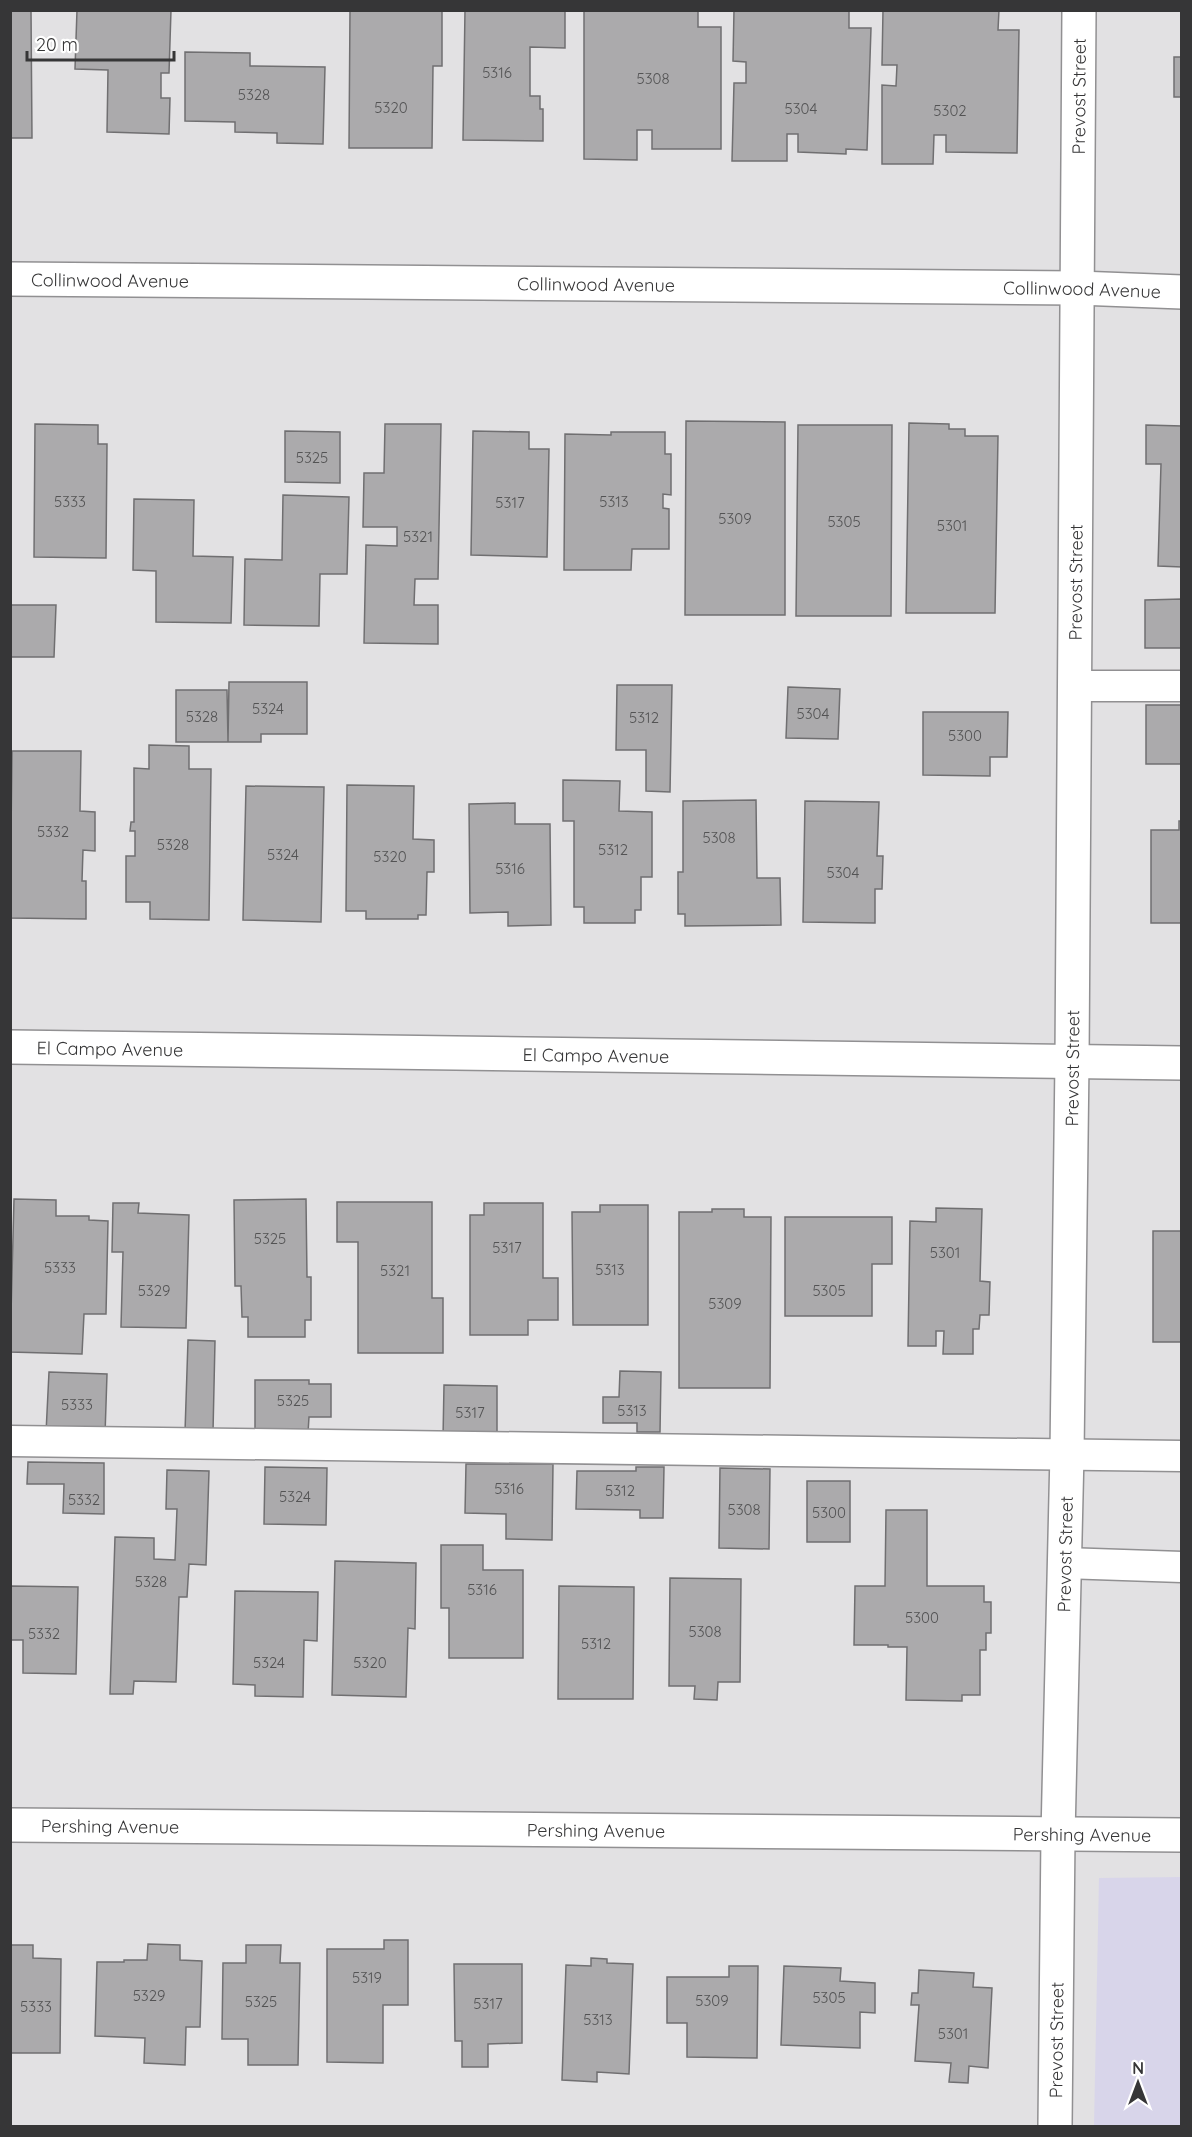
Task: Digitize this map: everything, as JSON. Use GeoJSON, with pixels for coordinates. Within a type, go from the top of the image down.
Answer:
{"type":"FeatureCollection","features":[{"type":"Feature","properties":{"kind":"street","name":"Prevost Street"},"geometry":{"type":"LineString","coordinates":[[1055,2127],[1072,1061],[1079,10]]}},
{"type":"Feature","properties":{"kind":"street","name":"Collinwood Avenue"},"geometry":{"type":"LineString","coordinates":[[10,279],[1078,288],[1182,292]]}},
{"type":"Feature","properties":{"kind":"street","name":"El Campo Avenue"},"geometry":{"type":"LineString","coordinates":[[10,1047],[1182,1063]]}},
{"type":"Feature","properties":{"kind":"street","name":"Pershing Avenue"},"geometry":{"type":"LineString","coordinates":[[10,1825],[1182,1835]]}},
{"type":"Feature","properties":{"kind":"lane"},"geometry":{"type":"LineString","coordinates":[[1075,686],[1182,686]]}},
{"type":"Feature","properties":{"kind":"lane"},"geometry":{"type":"LineString","coordinates":[[10,1441],[1182,1456]]}},
{"type":"Feature","properties":{"kind":"lane"},"geometry":{"type":"LineString","coordinates":[[1064,1563],[1182,1567]]}},
{"type":"Feature","properties":{"kind":"shaded area"},"geometry":{"type":"Polygon","coordinates":[[[1181,1877],[1181,2126],[1094,2126],[1099,1878],[1181,1877]]]}},
{"type":"Feature","properties":{"kind":"building"},"geometry":{"type":"Polygon","coordinates":[[[10,10],[31,10],[32,138],[10,138],[10,10]]]}},
{"type":"Feature","properties":{"kind":"building"},"geometry":{"type":"Polygon","coordinates":[[[77,10],[171,10],[169,73],[161,73],[161,98],[170,98],[169,134],[107,132],[108,70],[75,69],[77,10]]]}},
{"type":"Feature","properties":{"kind":"building"},"geometry":{"type":"Polygon","coordinates":[[[350,10],[442,10],[442,66],[433,66],[432,148],[349,148],[350,10]]]}},
{"type":"Feature","properties":{"kind":"building"},"geometry":{"type":"Polygon","coordinates":[[[465,10],[565,10],[565,48],[530,47],[530,96],[540,96],[540,109],[543,109],[543,141],[463,140],[465,10]]]}},
{"type":"Feature","properties":{"kind":"building"},"geometry":{"type":"Polygon","coordinates":[[[584,10],[698,10],[698,27],[721,27],[721,149],[652,149],[652,130],[637,130],[637,160],[584,159],[584,10]]]}},
{"type":"Feature","properties":{"kind":"building"},"geometry":{"type":"Polygon","coordinates":[[[734,10],[849,10],[849,28],[871,28],[867,150],[846,149],[846,154],[798,152],[798,134],[787,134],[787,161],[732,161],[734,83],[746,83],[746,62],[733,61],[734,10]]]}},
{"type":"Feature","properties":{"kind":"building"},"geometry":{"type":"Polygon","coordinates":[[[883,10],[999,10],[998,30],[1019,30],[1017,153],[946,152],[946,135],[934,135],[933,164],[882,164],[882,85],[896,86],[897,65],[882,65],[883,10]]]}},
{"type":"Feature","properties":{"kind":"building"},"geometry":{"type":"Polygon","coordinates":[[[1182,10],[1182,97],[1174,97],[1174,57],[1181,57],[1182,10]]]}},
{"type":"Feature","properties":{"kind":"building"},"geometry":{"type":"Polygon","coordinates":[[[185,52],[250,53],[250,66],[325,67],[323,144],[277,143],[277,133],[235,132],[235,122],[185,121],[185,52]]]}},
{"type":"Feature","properties":{"kind":"building"},"geometry":{"type":"Polygon","coordinates":[[[686,421],[785,422],[785,615],[685,615],[686,421]]]}},
{"type":"Feature","properties":{"kind":"building"},"geometry":{"type":"Polygon","coordinates":[[[909,423],[949,424],[949,429],[965,429],[965,436],[998,436],[995,613],[906,613],[909,423]]]}},
{"type":"Feature","properties":{"kind":"building"},"geometry":{"type":"Polygon","coordinates":[[[35,424],[98,425],[98,444],[107,444],[106,558],[34,557],[35,424]]]}},
{"type":"Feature","properties":{"kind":"building"},"geometry":{"type":"Polygon","coordinates":[[[385,424],[441,424],[438,579],[415,579],[414,605],[438,605],[438,644],[364,643],[366,545],[397,546],[397,527],[363,527],[364,473],[384,473],[385,424]]]}},
{"type":"Feature","properties":{"kind":"building"},"geometry":{"type":"Polygon","coordinates":[[[798,425],[892,425],[891,616],[796,616],[798,425]]]}},
{"type":"Feature","properties":{"kind":"building"},"geometry":{"type":"Polygon","coordinates":[[[1146,425],[1182,426],[1182,567],[1158,566],[1161,464],[1146,464],[1146,425]]]}},
{"type":"Feature","properties":{"kind":"building"},"geometry":{"type":"Polygon","coordinates":[[[285,431],[340,432],[340,483],[285,482],[285,431]]]}},
{"type":"Feature","properties":{"kind":"building"},"geometry":{"type":"Polygon","coordinates":[[[473,431],[529,432],[529,449],[549,449],[547,557],[471,555],[473,431]]]}},
{"type":"Feature","properties":{"kind":"building"},"geometry":{"type":"Polygon","coordinates":[[[611,432],[665,432],[665,454],[671,454],[671,495],[663,494],[663,508],[669,509],[669,549],[632,549],[631,570],[564,570],[565,434],[611,435],[611,432]]]}},
{"type":"Feature","properties":{"kind":"building"},"geometry":{"type":"Polygon","coordinates":[[[283,495],[349,497],[347,574],[320,574],[319,626],[244,625],[245,559],[282,560],[283,495]]]}},
{"type":"Feature","properties":{"kind":"building"},"geometry":{"type":"Polygon","coordinates":[[[134,499],[194,500],[193,556],[233,557],[231,623],[156,622],[156,571],[133,570],[134,499]]]}},
{"type":"Feature","properties":{"kind":"building"},"geometry":{"type":"Polygon","coordinates":[[[1182,599],[1182,648],[1145,648],[1145,600],[1182,599]]]}},
{"type":"Feature","properties":{"kind":"building"},"geometry":{"type":"Polygon","coordinates":[[[10,605],[56,605],[54,657],[10,657],[10,605]]]}},
{"type":"Feature","properties":{"kind":"building"},"geometry":{"type":"Polygon","coordinates":[[[229,682],[307,682],[307,734],[261,734],[261,742],[228,742],[229,682]]]}},
{"type":"Feature","properties":{"kind":"building"},"geometry":{"type":"Polygon","coordinates":[[[617,685],[672,685],[670,792],[646,791],[646,750],[616,750],[617,685]]]}},
{"type":"Feature","properties":{"kind":"building"},"geometry":{"type":"Polygon","coordinates":[[[788,687],[840,689],[838,739],[786,738],[788,687]]]}},
{"type":"Feature","properties":{"kind":"building"},"geometry":{"type":"Polygon","coordinates":[[[176,690],[227,690],[228,742],[176,742],[176,690]]]}},
{"type":"Feature","properties":{"kind":"building"},"geometry":{"type":"Polygon","coordinates":[[[1146,705],[1182,705],[1182,764],[1146,764],[1146,705]]]}},
{"type":"Feature","properties":{"kind":"building"},"geometry":{"type":"Polygon","coordinates":[[[923,712],[1008,712],[1007,757],[990,757],[990,776],[923,775],[923,712]]]}},
{"type":"Feature","properties":{"kind":"building"},"geometry":{"type":"Polygon","coordinates":[[[149,745],[189,746],[189,769],[211,769],[209,920],[150,919],[150,902],[126,902],[126,856],[135,856],[135,831],[130,831],[131,822],[134,822],[134,768],[149,769],[149,745]]]}},
{"type":"Feature","properties":{"kind":"building"},"geometry":{"type":"Polygon","coordinates":[[[12,751],[81,751],[80,811],[95,812],[95,851],[83,850],[82,881],[86,881],[86,919],[10,918],[12,751]]]}},
{"type":"Feature","properties":{"kind":"building"},"geometry":{"type":"Polygon","coordinates":[[[563,780],[620,781],[619,811],[652,812],[652,877],[641,877],[641,910],[635,910],[635,923],[584,923],[584,907],[574,907],[574,821],[563,821],[563,780]]]}},
{"type":"Feature","properties":{"kind":"building"},"geometry":{"type":"Polygon","coordinates":[[[347,785],[414,786],[413,839],[434,840],[434,872],[427,872],[426,915],[418,915],[418,919],[366,919],[366,911],[346,911],[347,785]]]}},
{"type":"Feature","properties":{"kind":"building"},"geometry":{"type":"Polygon","coordinates":[[[246,786],[324,787],[321,922],[243,920],[246,786]]]}},
{"type":"Feature","properties":{"kind":"building"},"geometry":{"type":"Polygon","coordinates":[[[756,800],[757,878],[780,878],[781,925],[685,926],[685,914],[678,914],[678,872],[683,872],[683,801],[756,800]]]}},
{"type":"Feature","properties":{"kind":"building"},"geometry":{"type":"Polygon","coordinates":[[[805,801],[879,802],[877,856],[883,856],[882,889],[875,889],[875,923],[803,922],[805,801]]]}},
{"type":"Feature","properties":{"kind":"building"},"geometry":{"type":"Polygon","coordinates":[[[515,803],[515,824],[550,824],[551,925],[508,926],[508,912],[470,913],[469,804],[515,803]]]}},
{"type":"Feature","properties":{"kind":"building"},"geometry":{"type":"Polygon","coordinates":[[[1179,821],[1182,821],[1182,923],[1151,923],[1151,830],[1179,830],[1179,821]]]}},
{"type":"Feature","properties":{"kind":"building"},"geometry":{"type":"Polygon","coordinates":[[[14,1199],[56,1200],[56,1216],[89,1216],[89,1220],[108,1221],[106,1314],[84,1314],[82,1354],[10,1352],[14,1199]]]}},
{"type":"Feature","properties":{"kind":"building"},"geometry":{"type":"Polygon","coordinates":[[[306,1199],[307,1277],[311,1277],[311,1320],[305,1320],[305,1337],[248,1337],[248,1317],[242,1317],[241,1286],[235,1286],[234,1200],[306,1199]]]}},
{"type":"Feature","properties":{"kind":"building"},"geometry":{"type":"Polygon","coordinates":[[[337,1202],[432,1202],[432,1298],[443,1298],[443,1353],[358,1353],[358,1242],[337,1242],[337,1202]]]}},
{"type":"Feature","properties":{"kind":"building"},"geometry":{"type":"Polygon","coordinates":[[[113,1203],[139,1203],[138,1213],[189,1215],[186,1328],[121,1327],[123,1252],[112,1252],[113,1203]]]}},
{"type":"Feature","properties":{"kind":"building"},"geometry":{"type":"Polygon","coordinates":[[[484,1203],[543,1203],[543,1278],[558,1278],[558,1320],[528,1320],[528,1335],[470,1335],[470,1215],[484,1215],[484,1203]]]}},
{"type":"Feature","properties":{"kind":"building"},"geometry":{"type":"Polygon","coordinates":[[[600,1205],[648,1205],[648,1325],[573,1325],[572,1212],[600,1212],[600,1205]]]}},
{"type":"Feature","properties":{"kind":"building"},"geometry":{"type":"Polygon","coordinates":[[[936,1208],[982,1209],[980,1281],[990,1282],[989,1315],[980,1315],[979,1329],[973,1329],[973,1354],[943,1354],[944,1331],[936,1331],[936,1346],[908,1346],[910,1221],[936,1222],[936,1208]]]}},
{"type":"Feature","properties":{"kind":"building"},"geometry":{"type":"Polygon","coordinates":[[[712,1209],[744,1209],[744,1217],[771,1217],[770,1388],[679,1388],[679,1212],[712,1212],[712,1209]]]}},
{"type":"Feature","properties":{"kind":"building"},"geometry":{"type":"Polygon","coordinates":[[[785,1217],[892,1217],[892,1264],[872,1264],[872,1316],[785,1316],[785,1217]]]}},
{"type":"Feature","properties":{"kind":"building"},"geometry":{"type":"Polygon","coordinates":[[[1153,1231],[1182,1231],[1182,1342],[1153,1342],[1153,1231]]]}},
{"type":"Feature","properties":{"kind":"building"},"geometry":{"type":"Polygon","coordinates":[[[188,1340],[215,1341],[213,1432],[185,1432],[188,1340]]]}},
{"type":"Feature","properties":{"kind":"building"},"geometry":{"type":"Polygon","coordinates":[[[620,1371],[661,1372],[660,1432],[637,1432],[637,1423],[603,1423],[603,1397],[619,1397],[620,1371]]]}},
{"type":"Feature","properties":{"kind":"building"},"geometry":{"type":"Polygon","coordinates":[[[49,1372],[107,1374],[105,1435],[46,1433],[49,1372]]]}},
{"type":"Feature","properties":{"kind":"building"},"geometry":{"type":"Polygon","coordinates":[[[255,1380],[309,1380],[309,1384],[331,1384],[331,1417],[309,1417],[308,1433],[255,1432],[255,1380]]]}},
{"type":"Feature","properties":{"kind":"building"},"geometry":{"type":"Polygon","coordinates":[[[444,1385],[497,1386],[497,1439],[443,1438],[444,1385]]]}},
{"type":"Feature","properties":{"kind":"building"},"geometry":{"type":"Polygon","coordinates":[[[28,1462],[104,1463],[104,1514],[63,1513],[64,1484],[27,1484],[28,1462]]]}},
{"type":"Feature","properties":{"kind":"building"},"geometry":{"type":"Polygon","coordinates":[[[466,1464],[553,1464],[552,1540],[506,1539],[506,1514],[465,1513],[466,1464]]]}},
{"type":"Feature","properties":{"kind":"building"},"geometry":{"type":"Polygon","coordinates":[[[265,1467],[327,1468],[326,1525],[264,1524],[265,1467]]]}},
{"type":"Feature","properties":{"kind":"building"},"geometry":{"type":"Polygon","coordinates":[[[636,1467],[664,1467],[663,1518],[640,1518],[640,1510],[576,1509],[577,1471],[636,1471],[636,1467]]]}},
{"type":"Feature","properties":{"kind":"building"},"geometry":{"type":"Polygon","coordinates":[[[720,1468],[770,1469],[769,1549],[719,1548],[720,1468]]]}},
{"type":"Feature","properties":{"kind":"building"},"geometry":{"type":"Polygon","coordinates":[[[167,1470],[209,1471],[206,1565],[189,1564],[187,1597],[179,1597],[176,1682],[134,1681],[133,1694],[110,1694],[115,1537],[154,1538],[154,1559],[175,1560],[177,1509],[166,1509],[167,1470]]]}},
{"type":"Feature","properties":{"kind":"building"},"geometry":{"type":"Polygon","coordinates":[[[807,1481],[850,1481],[850,1542],[807,1542],[807,1481]]]}},
{"type":"Feature","properties":{"kind":"building"},"geometry":{"type":"Polygon","coordinates":[[[886,1510],[927,1510],[927,1586],[984,1586],[984,1602],[991,1602],[991,1633],[986,1633],[986,1650],[980,1650],[980,1695],[962,1695],[962,1701],[906,1700],[907,1647],[854,1645],[855,1586],[885,1586],[886,1510]]]}},
{"type":"Feature","properties":{"kind":"building"},"geometry":{"type":"Polygon","coordinates":[[[441,1545],[483,1545],[483,1570],[523,1570],[523,1658],[449,1658],[449,1608],[441,1608],[441,1545]]]}},
{"type":"Feature","properties":{"kind":"building"},"geometry":{"type":"Polygon","coordinates":[[[335,1561],[416,1563],[415,1629],[408,1628],[406,1697],[332,1695],[335,1561]]]}},
{"type":"Feature","properties":{"kind":"building"},"geometry":{"type":"Polygon","coordinates":[[[670,1578],[741,1579],[740,1682],[718,1682],[717,1700],[694,1699],[695,1686],[669,1686],[670,1578]]]}},
{"type":"Feature","properties":{"kind":"building"},"geometry":{"type":"Polygon","coordinates":[[[11,1586],[78,1587],[76,1674],[23,1673],[23,1640],[10,1640],[11,1586]]]}},
{"type":"Feature","properties":{"kind":"building"},"geometry":{"type":"Polygon","coordinates":[[[559,1586],[634,1587],[633,1699],[558,1699],[559,1586]]]}},
{"type":"Feature","properties":{"kind":"building"},"geometry":{"type":"Polygon","coordinates":[[[235,1591],[318,1592],[317,1641],[304,1640],[303,1697],[255,1696],[255,1685],[233,1684],[235,1591]]]}},
{"type":"Feature","properties":{"kind":"building"},"geometry":{"type":"Polygon","coordinates":[[[384,1940],[408,1940],[408,2005],[383,2005],[383,2063],[327,2062],[327,1949],[384,1949],[384,1940]]]}},
{"type":"Feature","properties":{"kind":"building"},"geometry":{"type":"Polygon","coordinates":[[[148,1944],[180,1945],[180,1960],[202,1961],[200,2027],[186,2027],[185,2065],[144,2063],[145,2038],[95,2036],[97,1962],[147,1960],[148,1944]]]}},
{"type":"Feature","properties":{"kind":"building"},"geometry":{"type":"Polygon","coordinates":[[[10,1945],[33,1945],[33,1958],[61,1959],[60,2053],[10,2053],[10,1945]]]}},
{"type":"Feature","properties":{"kind":"building"},"geometry":{"type":"Polygon","coordinates":[[[246,1945],[281,1945],[280,1963],[300,1963],[298,2065],[248,2065],[248,2039],[222,2039],[223,1963],[246,1963],[246,1945]]]}},
{"type":"Feature","properties":{"kind":"building"},"geometry":{"type":"Polygon","coordinates":[[[591,1958],[607,1959],[607,1963],[633,1964],[629,2074],[597,2072],[597,2082],[562,2080],[566,1965],[591,1966],[591,1958]]]}},
{"type":"Feature","properties":{"kind":"building"},"geometry":{"type":"Polygon","coordinates":[[[454,1964],[522,1964],[522,2043],[488,2044],[488,2067],[462,2067],[462,2041],[455,2041],[454,1964]]]}},
{"type":"Feature","properties":{"kind":"building"},"geometry":{"type":"Polygon","coordinates":[[[729,1966],[758,1966],[757,2058],[687,2057],[687,2023],[667,2023],[667,1977],[729,1977],[729,1966]]]}},
{"type":"Feature","properties":{"kind":"building"},"geometry":{"type":"Polygon","coordinates":[[[784,1966],[841,1968],[840,1981],[875,1983],[875,2013],[860,2012],[860,2048],[781,2045],[784,1966]]]}},
{"type":"Feature","properties":{"kind":"building"},"geometry":{"type":"Polygon","coordinates":[[[919,1970],[974,1973],[973,1987],[992,1988],[988,2068],[969,2066],[968,2083],[949,2082],[951,2063],[915,2061],[919,2005],[911,2005],[912,1993],[918,1993],[919,1970]]]}}]}
